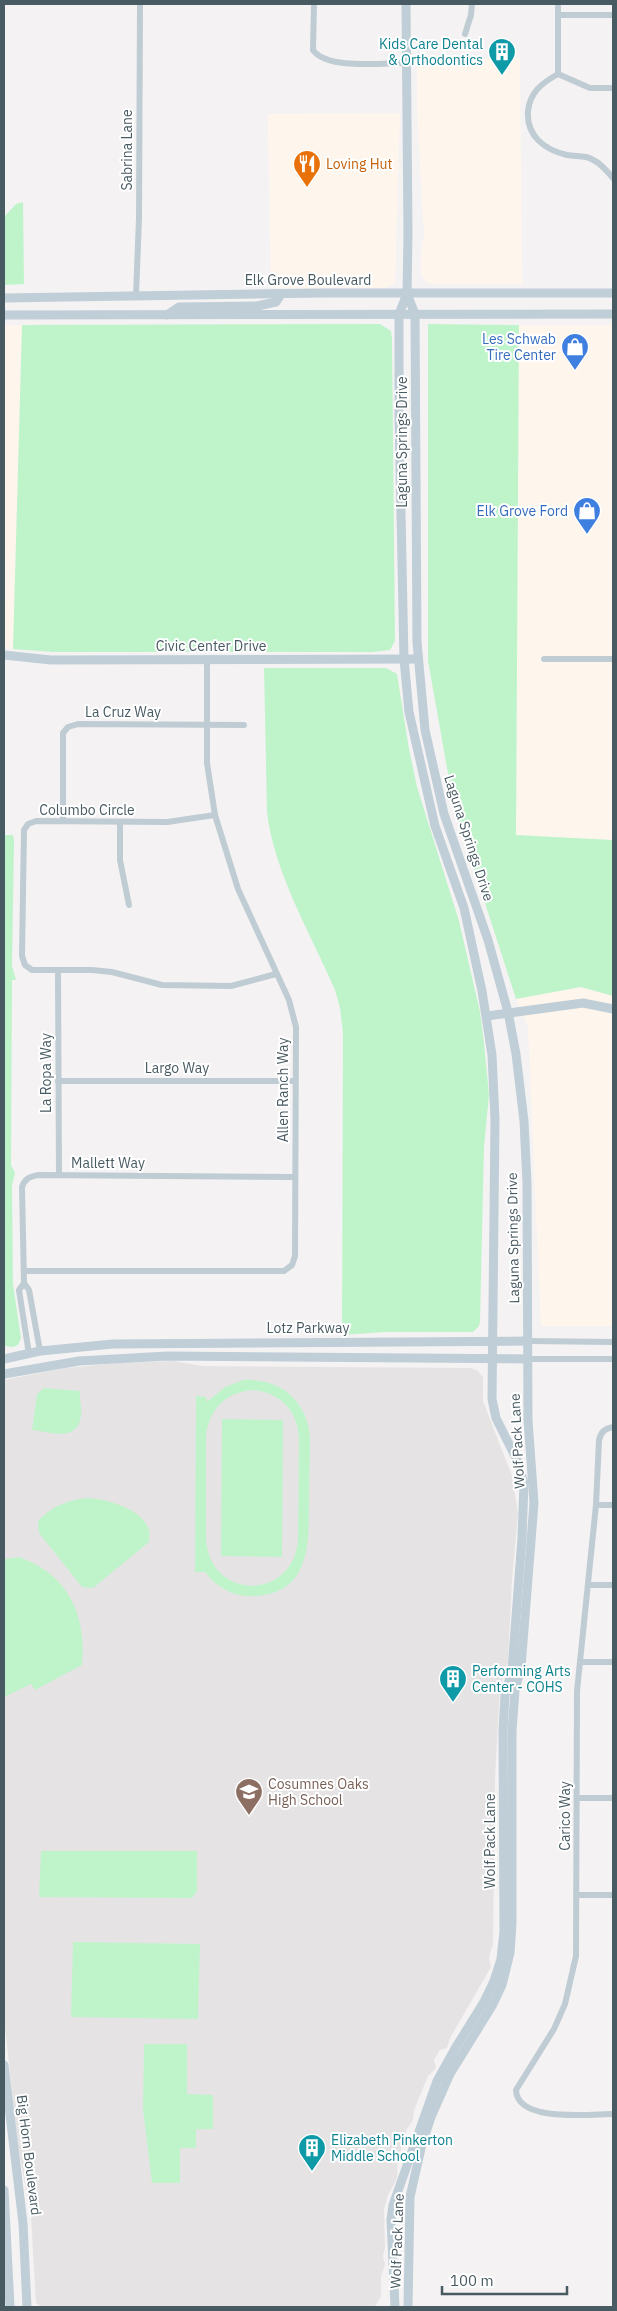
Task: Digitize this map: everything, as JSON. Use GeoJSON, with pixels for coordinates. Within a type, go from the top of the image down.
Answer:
{"type":"FeatureCollection","features":[{"type":"Feature","properties":{"kind":"street","name":"Sabrina Lane"},"geometry":{"type":"LineString","coordinates":[[136,296],[140,218],[140,4]]}},
{"type":"Feature","properties":{"kind":"street"},"geometry":{"type":"LineString","coordinates":[[314,4],[313,50],[321,58],[333,62],[405,62]]}},
{"type":"Feature","properties":{"kind":"street","name":"Laguna Springs Drive"},"geometry":{"type":"LineString","coordinates":[[406,4],[405,62],[408,234],[406,294],[399,314],[404,659],[409,712],[435,826],[464,908],[492,1055],[495,1110],[493,1358]]}},
{"type":"Feature","properties":{"kind":"street"},"geometry":{"type":"LineString","coordinates":[[465,34],[471,15],[472,4]]}},
{"type":"Feature","properties":{"kind":"street"},"geometry":{"type":"LineString","coordinates":[[558,4],[558,74]]}},
{"type":"Feature","properties":{"kind":"street"},"geometry":{"type":"LineString","coordinates":[[558,15],[613,15]]}},
{"type":"Feature","properties":{"kind":"street"},"geometry":{"type":"LineString","coordinates":[[558,74],[590,88],[613,88]]}},
{"type":"Feature","properties":{"kind":"street"},"geometry":{"type":"LineString","coordinates":[[558,74],[537,88],[529,102],[527,120],[535,139],[549,150],[567,155],[587,157],[602,166],[613,178]]}},
{"type":"Feature","properties":{"kind":"street","name":"Elk Grove Boulevard"},"geometry":{"type":"LineString","coordinates":[[4,298],[281,294],[613,293]]}},
{"type":"Feature","properties":{"kind":"street"},"geometry":{"type":"LineString","coordinates":[[167,315],[179,307],[257,306],[276,302],[281,294]]}},
{"type":"Feature","properties":{"kind":"street","name":"Laguna Springs Drive"},"geometry":{"type":"LineString","coordinates":[[406,294],[415,314],[416,586],[418,659],[425,730],[444,814],[488,940],[508,1012],[522,1100],[526,1150],[528,1359]]}},
{"type":"Feature","properties":{"kind":"street"},"geometry":{"type":"LineString","coordinates":[[4,315],[613,314]]}},
{"type":"Feature","properties":{"kind":"street","name":"Civic Center Drive"},"geometry":{"type":"LineString","coordinates":[[4,656],[51,660],[418,659]]}},
{"type":"Feature","properties":{"kind":"street"},"geometry":{"type":"LineString","coordinates":[[544,659],[613,659]]}},
{"type":"Feature","properties":{"kind":"street","name":"Allen Ranch Way"},"geometry":{"type":"LineString","coordinates":[[24,1271],[284,1271],[292,1264],[295,1256],[296,1027],[289,1000],[238,889],[215,815],[208,763],[206,725],[207,660]]}},
{"type":"Feature","properties":{"kind":"street","name":"La Cruz Way"},"geometry":{"type":"LineString","coordinates":[[63,820],[63,733],[68,727],[78,724],[244,725]]}},
{"type":"Feature","properties":{"kind":"street","name":"Columbo Circle"},"geometry":{"type":"LineString","coordinates":[[215,815],[166,822],[63,820],[36,821],[28,824],[24,830],[22,956],[25,965],[32,970],[112,972],[162,986],[231,986],[276,974]]}},
{"type":"Feature","properties":{"kind":"street"},"geometry":{"type":"LineString","coordinates":[[120,822],[120,860],[129,905]]}},
{"type":"Feature","properties":{"kind":"street","name":"La Ropa Way"},"geometry":{"type":"LineString","coordinates":[[58,970],[60,1175]]}},
{"type":"Feature","properties":{"kind":"street"},"geometry":{"type":"LineString","coordinates":[[486,1016],[583,1003],[613,1009]]}},
{"type":"Feature","properties":{"kind":"street","name":"Largo Way"},"geometry":{"type":"LineString","coordinates":[[58,1081],[295,1081]]}},
{"type":"Feature","properties":{"kind":"street","name":"Mallett Way"},"geometry":{"type":"LineString","coordinates":[[40,1351],[29,1290],[24,1282],[22,1197],[24,1181],[38,1175],[295,1177]]}},
{"type":"Feature","properties":{"kind":"street","name":"Mallett Way"},"geometry":{"type":"LineString","coordinates":[[24,1282],[19,1290],[29,1354]]}},
{"type":"Feature","properties":{"kind":"street","name":"Lotz Parkway"},"geometry":{"type":"LineString","coordinates":[[4,1359],[40,1351],[113,1344],[167,1342],[613,1342]]}},
{"type":"Feature","properties":{"kind":"street","name":"Lotz Parkway"},"geometry":{"type":"LineString","coordinates":[[4,1374],[79,1361],[140,1357],[613,1359]]}},
{"type":"Feature","properties":{"kind":"street","name":"Wolf Pack Lane"},"geometry":{"type":"LineString","coordinates":[[394,2307],[391,2220],[393,2205],[406,2174],[429,2100],[448,2061],[490,1991],[498,1970],[504,1940],[503,1725],[506,1695],[512,1670],[523,1528],[524,1483],[518,1462],[494,1412],[492,1400],[493,1358]]}},
{"type":"Feature","properties":{"kind":"street","name":"Wolf Pack Lane"},"geometry":{"type":"LineString","coordinates":[[408,2307],[410,2197],[422,2144],[431,2117],[450,2074],[498,1995],[510,1953],[512,1922],[512,1731],[516,1690],[521,1668],[534,1518],[533,1472],[528,1426],[528,1359]]}},
{"type":"Feature","properties":{"kind":"street","name":"Carico Way"},"geometry":{"type":"LineString","coordinates":[[613,1427],[605,1429],[601,1433],[599,1440],[596,1505],[577,1692],[576,1956],[566,2004],[516,2090],[516,2098],[520,2104],[528,2109],[544,2113],[613,2114]]}},
{"type":"Feature","properties":{"kind":"street"},"geometry":{"type":"LineString","coordinates":[[596,1505],[613,1505]]}},
{"type":"Feature","properties":{"kind":"street"},"geometry":{"type":"LineString","coordinates":[[588,1585],[613,1585]]}},
{"type":"Feature","properties":{"kind":"street"},"geometry":{"type":"LineString","coordinates":[[580,1662],[613,1662]]}},
{"type":"Feature","properties":{"kind":"street"},"geometry":{"type":"LineString","coordinates":[[578,1798],[613,1798]]}},
{"type":"Feature","properties":{"kind":"street"},"geometry":{"type":"LineString","coordinates":[[577,1895],[613,1895]]}},
{"type":"Feature","properties":{"kind":"street","name":"Big Horn Boulevard"},"geometry":{"type":"LineString","coordinates":[[4,2066],[23,2223],[27,2307]]}},
{"type":"Feature","properties":{"kind":"street"},"geometry":{"type":"LineString","coordinates":[[4,2190],[10,2307]]}},
{"type":"Feature","properties":{"kind":"shaded area"},"geometry":{"type":"Polygon","coordinates":[[[417,58],[520,58],[522,284],[434,284],[427,283],[423,278],[421,272],[421,251],[424,235],[417,111],[417,58]]]}},
{"type":"Feature","properties":{"kind":"shaded area"},"geometry":{"type":"Polygon","coordinates":[[[400,113],[395,283],[384,288],[271,288],[268,114],[400,113]]]}},
{"type":"Feature","properties":{"kind":"shaded area"},"geometry":{"type":"Polygon","coordinates":[[[4,325],[22,325],[13,649],[4,648],[4,325]]]}},
{"type":"Feature","properties":{"kind":"shaded area"},"geometry":{"type":"Polygon","coordinates":[[[519,325],[613,325],[613,840],[516,836],[519,325]]]}},
{"type":"Feature","properties":{"kind":"shaded area"},"geometry":{"type":"Polygon","coordinates":[[[581,987],[613,996],[613,1326],[541,1326],[528,1027],[516,999],[581,987]]]}},
{"type":"Feature","properties":{"kind":"shaded area","name":"Cosumnes Oaks High School"},"geometry":{"type":"Polygon","coordinates":[[[173,1361],[203,1366],[471,1368],[478,1371],[483,1377],[483,1401],[512,1476],[518,1514],[512,1580],[508,1661],[500,1690],[499,1705],[495,1778],[493,1943],[489,1958],[491,1967],[450,2038],[447,2048],[440,2050],[434,2060],[436,2068],[428,2076],[414,2110],[413,2120],[407,2129],[398,2159],[397,2179],[388,2195],[384,2209],[385,2248],[383,2256],[385,2265],[381,2276],[381,2296],[375,2307],[41,2307],[36,2303],[31,2216],[18,2148],[4,2018],[4,1380],[66,1368],[119,1363],[173,1361]]]}},
{"type":"Feature","properties":{"kind":"green space"},"geometry":{"type":"Polygon","coordinates":[[[23,202],[24,284],[4,285],[4,217],[16,204],[23,202]]]}},
{"type":"Feature","properties":{"kind":"green space"},"geometry":{"type":"Polygon","coordinates":[[[380,324],[391,331],[392,339],[395,641],[390,650],[372,652],[53,652],[13,649],[22,325],[380,324]]]}},
{"type":"Feature","properties":{"kind":"green space"},"geometry":{"type":"Polygon","coordinates":[[[428,324],[519,325],[516,835],[613,840],[613,996],[581,987],[516,999],[454,807],[428,661],[428,324]]]}},
{"type":"Feature","properties":{"kind":"green space"},"geometry":{"type":"Polygon","coordinates":[[[264,668],[386,668],[397,674],[417,787],[459,921],[480,1012],[484,1043],[489,1095],[484,1147],[480,1321],[479,1326],[473,1332],[386,1332],[342,1335],[343,1033],[340,1008],[335,990],[285,880],[271,835],[267,812],[264,668]]]}},
{"type":"Feature","properties":{"kind":"green space"},"geometry":{"type":"Polygon","coordinates":[[[4,835],[13,835],[14,840],[12,966],[16,980],[12,980],[11,1165],[15,1173],[12,1185],[13,1284],[21,1338],[18,1345],[13,1347],[4,1346],[4,835]]]}},
{"type":"Feature","properties":{"kind":"green space"},"geometry":{"type":"Polygon","coordinates":[[[243,1380],[256,1380],[280,1387],[297,1402],[308,1424],[310,1437],[309,1519],[306,1550],[303,1564],[296,1576],[287,1586],[273,1593],[255,1596],[234,1594],[215,1583],[205,1572],[195,1572],[196,1396],[206,1397],[207,1402],[225,1387],[243,1380]],[[243,1391],[227,1398],[215,1410],[206,1436],[206,1539],[211,1559],[221,1574],[236,1583],[252,1586],[268,1583],[282,1574],[293,1560],[298,1540],[298,1427],[291,1411],[279,1399],[263,1392],[243,1391]]]}},
{"type":"Feature","properties":{"kind":"green space"},"geometry":{"type":"Polygon","coordinates":[[[44,1388],[80,1391],[81,1415],[79,1424],[74,1430],[61,1434],[32,1430],[37,1394],[44,1388]]]}},
{"type":"Feature","properties":{"kind":"green space"},"geometry":{"type":"Polygon","coordinates":[[[222,1419],[283,1420],[282,1557],[221,1556],[222,1419]]]}},
{"type":"Feature","properties":{"kind":"green space"},"geometry":{"type":"Polygon","coordinates":[[[86,1498],[103,1500],[122,1506],[139,1516],[149,1530],[149,1542],[93,1588],[82,1587],[39,1533],[38,1521],[60,1505],[72,1500],[86,1498]]]}},
{"type":"Feature","properties":{"kind":"green space"},"geometry":{"type":"Polygon","coordinates":[[[19,1557],[36,1564],[50,1574],[62,1585],[71,1599],[81,1629],[82,1665],[35,1690],[31,1684],[4,1697],[4,1559],[19,1557]]]}},
{"type":"Feature","properties":{"kind":"green space"},"geometry":{"type":"Polygon","coordinates":[[[41,1851],[197,1851],[197,1891],[192,1898],[39,1897],[41,1851]]]}},
{"type":"Feature","properties":{"kind":"green space"},"geometry":{"type":"Polygon","coordinates":[[[73,1942],[200,1944],[198,2019],[71,2017],[73,1942]]]}},
{"type":"Feature","properties":{"kind":"green space"},"geometry":{"type":"Polygon","coordinates":[[[144,2044],[187,2044],[187,2094],[213,2095],[213,2129],[196,2129],[196,2148],[180,2148],[180,2183],[152,2183],[143,2109],[144,2044]]]}},
{"type":"Feature","properties":{"kind":"place","name":"Kids Care Dental & Orthodontics"},"geometry":{"type":"Point","coordinates":[502,76]}},
{"type":"Feature","properties":{"kind":"place","name":"Loving Hut"},"geometry":{"type":"Point","coordinates":[307,188]}},
{"type":"Feature","properties":{"kind":"place","name":"Les Schwab Tire Center"},"geometry":{"type":"Point","coordinates":[575,371]}},
{"type":"Feature","properties":{"kind":"place","name":"Elk Grove Ford"},"geometry":{"type":"Point","coordinates":[587,535]}},
{"type":"Feature","properties":{"kind":"place","name":"Performing Arts Center - COHS"},"geometry":{"type":"Point","coordinates":[453,1703]}},
{"type":"Feature","properties":{"kind":"place","name":"Cosumnes Oaks High School"},"geometry":{"type":"Point","coordinates":[249,1816]}},
{"type":"Feature","properties":{"kind":"place","name":"Elizabeth Pinkerton Middle School"},"geometry":{"type":"Point","coordinates":[312,2172]}}]}
